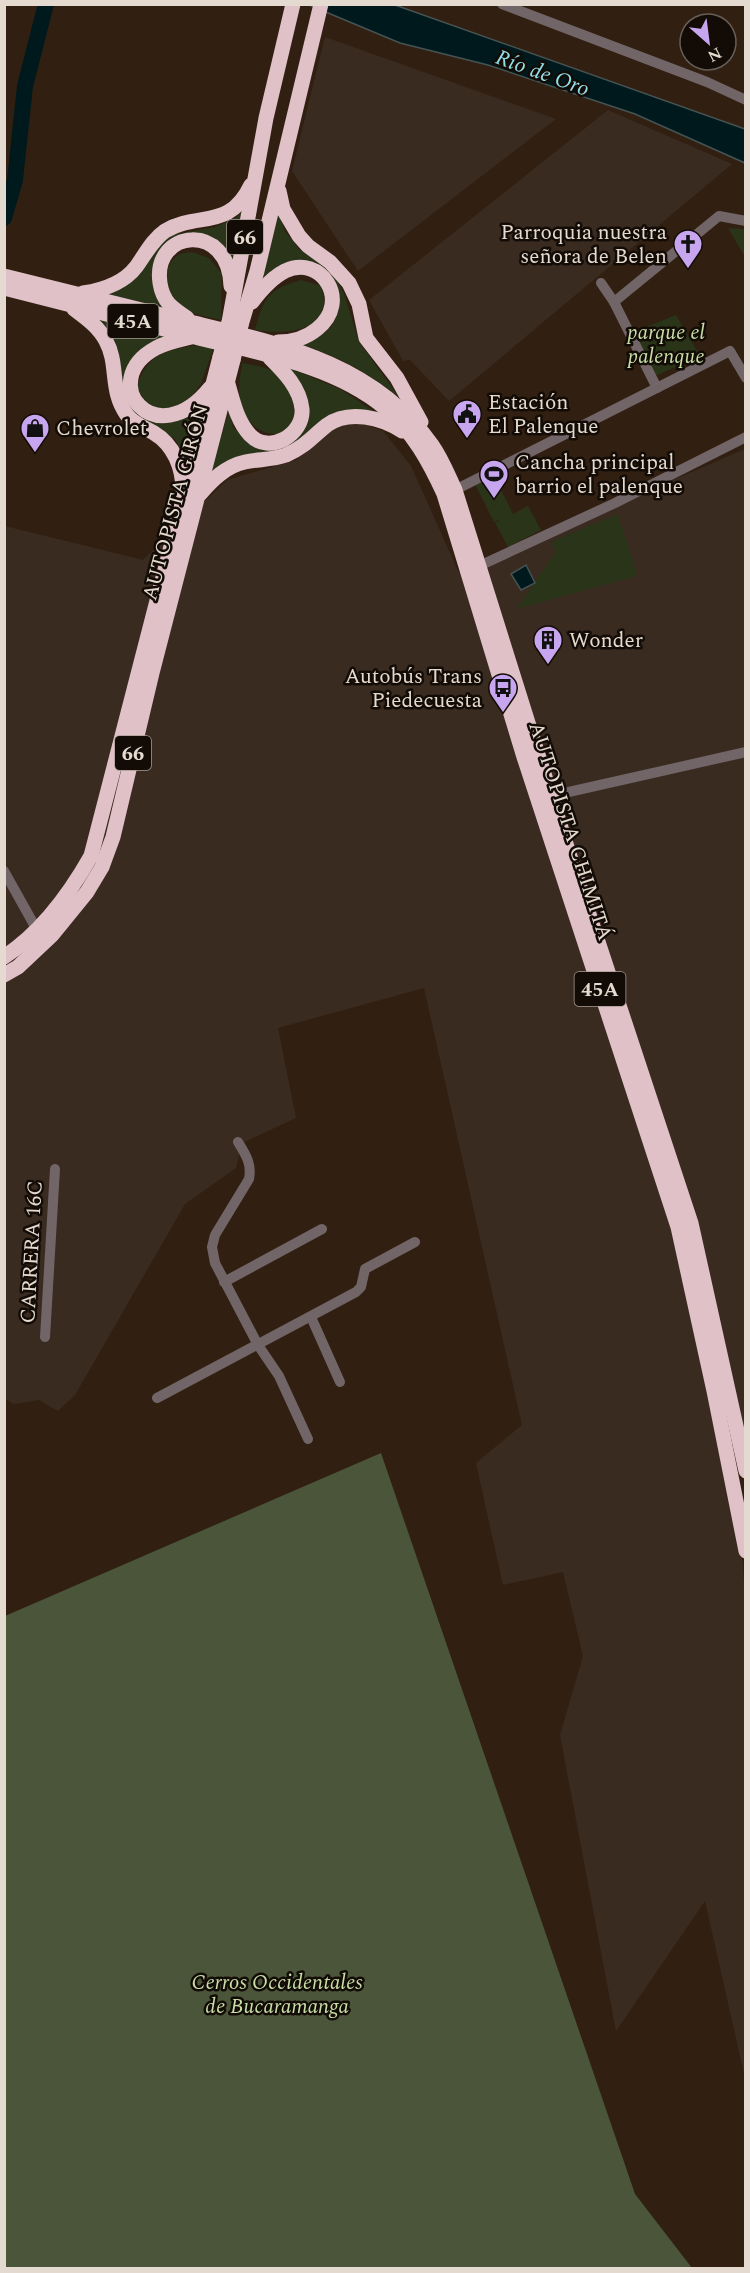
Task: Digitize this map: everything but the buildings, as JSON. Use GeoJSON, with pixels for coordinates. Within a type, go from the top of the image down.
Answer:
{"type":"FeatureCollection","features":[{"type":"Feature","properties":{"kind":"highway","name":"AUTOPISTA GIRÓN"},"geometry":{"type":"LineString","coordinates":[[4,957],[37,930],[68,896],[91,856],[183,506],[232,341],[239,307],[258,168],[293,4]]}},
{"type":"Feature","properties":{"kind":"highway","name":"AUTOPISTA GIRÓN"},"geometry":{"type":"LineString","coordinates":[[239,307],[277,185],[321,4]]}},
{"type":"Feature","properties":{"kind":"highway"},"geometry":{"type":"LineString","coordinates":[[81,294],[108,287],[123,280],[165,232],[178,226],[212,220],[227,213],[239,204],[258,168]]}},
{"type":"Feature","properties":{"kind":"highway"},"geometry":{"type":"LineString","coordinates":[[277,185],[283,209],[294,230],[308,246],[336,266],[349,283],[358,304],[366,338],[397,378],[433,446]]}},
{"type":"Feature","properties":{"kind":"highway"},"geometry":{"type":"LineString","coordinates":[[188,240],[202,240],[213,245],[229,265],[239,307],[285,271],[298,268],[309,269],[319,274],[327,282],[332,293],[331,313],[313,332],[300,339],[268,349],[292,383],[302,409],[301,421],[296,430],[286,439],[275,443],[262,442],[251,437],[238,418],[221,383],[198,403],[174,414],[162,416],[150,414],[139,407],[130,386],[131,374],[145,355],[193,329],[168,303],[161,289],[160,263],[176,244],[188,240]]}},
{"type":"Feature","properties":{"kind":"highway","name":"45A"},"geometry":{"type":"LineString","coordinates":[[6,280],[81,294],[232,341]]}},
{"type":"Feature","properties":{"kind":"highway","name":"45A"},"geometry":{"type":"LineString","coordinates":[[6,280],[67,304],[193,329]]}},
{"type":"Feature","properties":{"kind":"highway"},"geometry":{"type":"LineString","coordinates":[[67,304],[95,326],[108,343],[112,357],[114,386],[128,416],[165,442],[175,454],[180,467],[183,506]]}},
{"type":"Feature","properties":{"kind":"highway","name":"AUTOPISTA CHIMITÁ"},"geometry":{"type":"LineString","coordinates":[[232,341],[333,364],[365,381],[408,414],[433,446],[455,490],[551,796],[691,1223],[746,1471]]}},
{"type":"Feature","properties":{"kind":"highway","name":"AUTOPISTA CHIMITÁ"},"geometry":{"type":"LineString","coordinates":[[268,349],[351,386],[383,406],[415,439],[425,454],[444,494],[524,757],[678,1227],[746,1551]]}},
{"type":"Feature","properties":{"kind":"highway","name":"AUTOPISTA GIRÓN"},"geometry":{"type":"LineString","coordinates":[[4,975],[18,967],[52,935],[87,892],[102,867],[113,837],[152,673],[199,496],[221,383]]}},
{"type":"Feature","properties":{"kind":"highway"},"geometry":{"type":"LineString","coordinates":[[199,496],[211,481],[233,466],[285,455],[308,443],[328,425],[342,420],[361,417],[382,420],[415,439]]}},
{"type":"Feature","properties":{"kind":"street"},"geometry":{"type":"LineString","coordinates":[[502,4],[707,82],[746,100]]}},
{"type":"Feature","properties":{"kind":"street"},"geometry":{"type":"LineString","coordinates":[[614,302],[719,216],[746,221]]}},
{"type":"Feature","properties":{"kind":"street"},"geometry":{"type":"LineString","coordinates":[[601,283],[614,302],[657,388]]}},
{"type":"Feature","properties":{"kind":"street"},"geometry":{"type":"LineString","coordinates":[[455,490],[730,351],[746,378]]}},
{"type":"Feature","properties":{"kind":"street"},"geometry":{"type":"LineString","coordinates":[[479,566],[615,503],[746,437]]}},
{"type":"Feature","properties":{"kind":"street"},"geometry":{"type":"LineString","coordinates":[[551,796],[746,752]]}},
{"type":"Feature","properties":{"kind":"street"},"geometry":{"type":"LineString","coordinates":[[4,872],[37,930]]}},
{"type":"Feature","properties":{"kind":"street"},"geometry":{"type":"LineString","coordinates":[[238,1142],[249,1161],[251,1170],[249,1179],[215,1235],[212,1246],[215,1263],[258,1345],[279,1376],[308,1439]]}},
{"type":"Feature","properties":{"kind":"street","name":"CARRERA 16C"},"geometry":{"type":"LineString","coordinates":[[45,1337],[55,1169]]}},
{"type":"Feature","properties":{"kind":"street"},"geometry":{"type":"LineString","coordinates":[[225,1282],[322,1229]]}},
{"type":"Feature","properties":{"kind":"street"},"geometry":{"type":"LineString","coordinates":[[157,1398],[356,1292],[361,1287],[365,1269],[415,1242]]}},
{"type":"Feature","properties":{"kind":"street"},"geometry":{"type":"LineString","coordinates":[[311,1317],[340,1382]]}},
{"type":"Feature","properties":{"kind":"shaded area"},"geometry":{"type":"Polygon","coordinates":[[[325,37],[556,119],[358,271],[292,171],[325,37]]]}},
{"type":"Feature","properties":{"kind":"shaded area"},"geometry":{"type":"Polygon","coordinates":[[[608,110],[732,164],[449,401],[410,360],[403,361],[369,300],[608,110]]]}},
{"type":"Feature","properties":{"kind":"shaded area"},"geometry":{"type":"Polygon","coordinates":[[[356,421],[383,431],[411,466],[459,573],[745,449],[746,1454],[741,1450],[734,1454],[746,1608],[745,2078],[705,1901],[616,2031],[560,1735],[583,1656],[563,1572],[503,1585],[476,1463],[522,1425],[424,988],[278,1028],[296,1118],[242,1143],[236,1168],[185,1204],[75,1395],[58,1411],[39,1400],[14,1404],[5,1399],[5,526],[143,560],[227,480],[296,460],[323,432],[356,421]]]}},
{"type":"Feature","properties":{"kind":"green space"},"geometry":{"type":"Polygon","coordinates":[[[245,206],[234,271],[211,237],[167,245],[167,309],[104,294],[170,235],[215,227],[237,217],[245,206]]]}},
{"type":"Feature","properties":{"kind":"green space"},"geometry":{"type":"Polygon","coordinates":[[[279,210],[284,230],[299,249],[325,266],[335,277],[344,293],[359,342],[399,397],[352,366],[328,354],[299,344],[319,336],[330,327],[337,314],[338,303],[327,276],[276,269],[263,277],[279,210]]]}},
{"type":"Feature","properties":{"kind":"green space"},"geometry":{"type":"Polygon","coordinates":[[[728,228],[745,229],[745,257],[728,228]]]}},
{"type":"Feature","properties":{"kind":"green space"},"geometry":{"type":"Polygon","coordinates":[[[192,252],[209,258],[222,274],[221,320],[188,311],[181,307],[171,293],[167,277],[171,261],[179,254],[192,252]]]}},
{"type":"Feature","properties":{"kind":"green space"},"geometry":{"type":"Polygon","coordinates":[[[301,280],[321,286],[324,300],[322,311],[316,320],[298,329],[287,331],[255,330],[261,310],[269,297],[281,288],[301,280]]]}},
{"type":"Feature","properties":{"kind":"green space","name":"parque el palenque"},"geometry":{"type":"Polygon","coordinates":[[[676,315],[700,356],[655,376],[634,332],[676,315]]]}},
{"type":"Feature","properties":{"kind":"green space"},"geometry":{"type":"Polygon","coordinates":[[[91,316],[172,336],[126,379],[159,421],[181,419],[201,410],[185,475],[184,456],[175,439],[141,420],[128,407],[91,316]]]}},
{"type":"Feature","properties":{"kind":"green space"},"geometry":{"type":"Polygon","coordinates":[[[199,345],[213,349],[201,384],[188,401],[164,410],[148,405],[137,389],[145,368],[151,361],[167,352],[199,345]]]}},
{"type":"Feature","properties":{"kind":"green space"},"geometry":{"type":"Polygon","coordinates":[[[242,363],[271,370],[286,385],[294,412],[292,424],[284,432],[274,434],[262,431],[251,423],[242,409],[239,391],[242,363]]]}},
{"type":"Feature","properties":{"kind":"green space"},"geometry":{"type":"Polygon","coordinates":[[[287,367],[340,389],[381,416],[360,410],[288,449],[226,463],[211,471],[229,409],[233,427],[249,443],[302,432],[307,422],[309,405],[299,382],[287,367]]]}},
{"type":"Feature","properties":{"kind":"green space"},"geometry":{"type":"Polygon","coordinates":[[[494,476],[513,514],[528,506],[541,530],[508,547],[495,523],[502,519],[494,522],[475,484],[494,476]]]}},
{"type":"Feature","properties":{"kind":"green space"},"geometry":{"type":"Polygon","coordinates":[[[618,514],[637,576],[516,609],[556,552],[551,542],[618,514]]]}},
{"type":"Feature","properties":{"kind":"green space","name":"Cerros Occidentales de Bucaramanga"},"geometry":{"type":"Polygon","coordinates":[[[381,1453],[635,2194],[692,2268],[5,2268],[5,1616],[381,1453]]]}},
{"type":"Feature","properties":{"kind":"water","name":"Río de Oro"},"geometry":{"type":"Polygon","coordinates":[[[309,5],[395,5],[745,129],[745,163],[635,114],[488,65],[400,43],[309,5]]]}},
{"type":"Feature","properties":{"kind":"water"},"geometry":{"type":"Polygon","coordinates":[[[526,565],[535,583],[521,590],[511,574],[526,565]]]}},
{"type":"Feature","properties":{"kind":"waterway"},"geometry":{"type":"LineString","coordinates":[[4,218],[15,180],[25,86],[46,4]]}},
{"type":"Feature","properties":{"kind":"place","name":"Parroquia nuestra señora de Belen"},"geometry":{"type":"Point","coordinates":[688,270]}},
{"type":"Feature","properties":{"kind":"place","name":"Estación El Palenque"},"geometry":{"type":"Point","coordinates":[467,440]}},
{"type":"Feature","properties":{"kind":"place","name":"Chevrolet"},"geometry":{"type":"Point","coordinates":[35,454]}},
{"type":"Feature","properties":{"kind":"place","name":"Cancha principal barrio el palenque"},"geometry":{"type":"Point","coordinates":[494,500]}},
{"type":"Feature","properties":{"kind":"place","name":"Wonder"},"geometry":{"type":"Point","coordinates":[548,666]}},
{"type":"Feature","properties":{"kind":"place","name":"Autobús Trans Piedecuesta"},"geometry":{"type":"Point","coordinates":[503,714]}}]}
